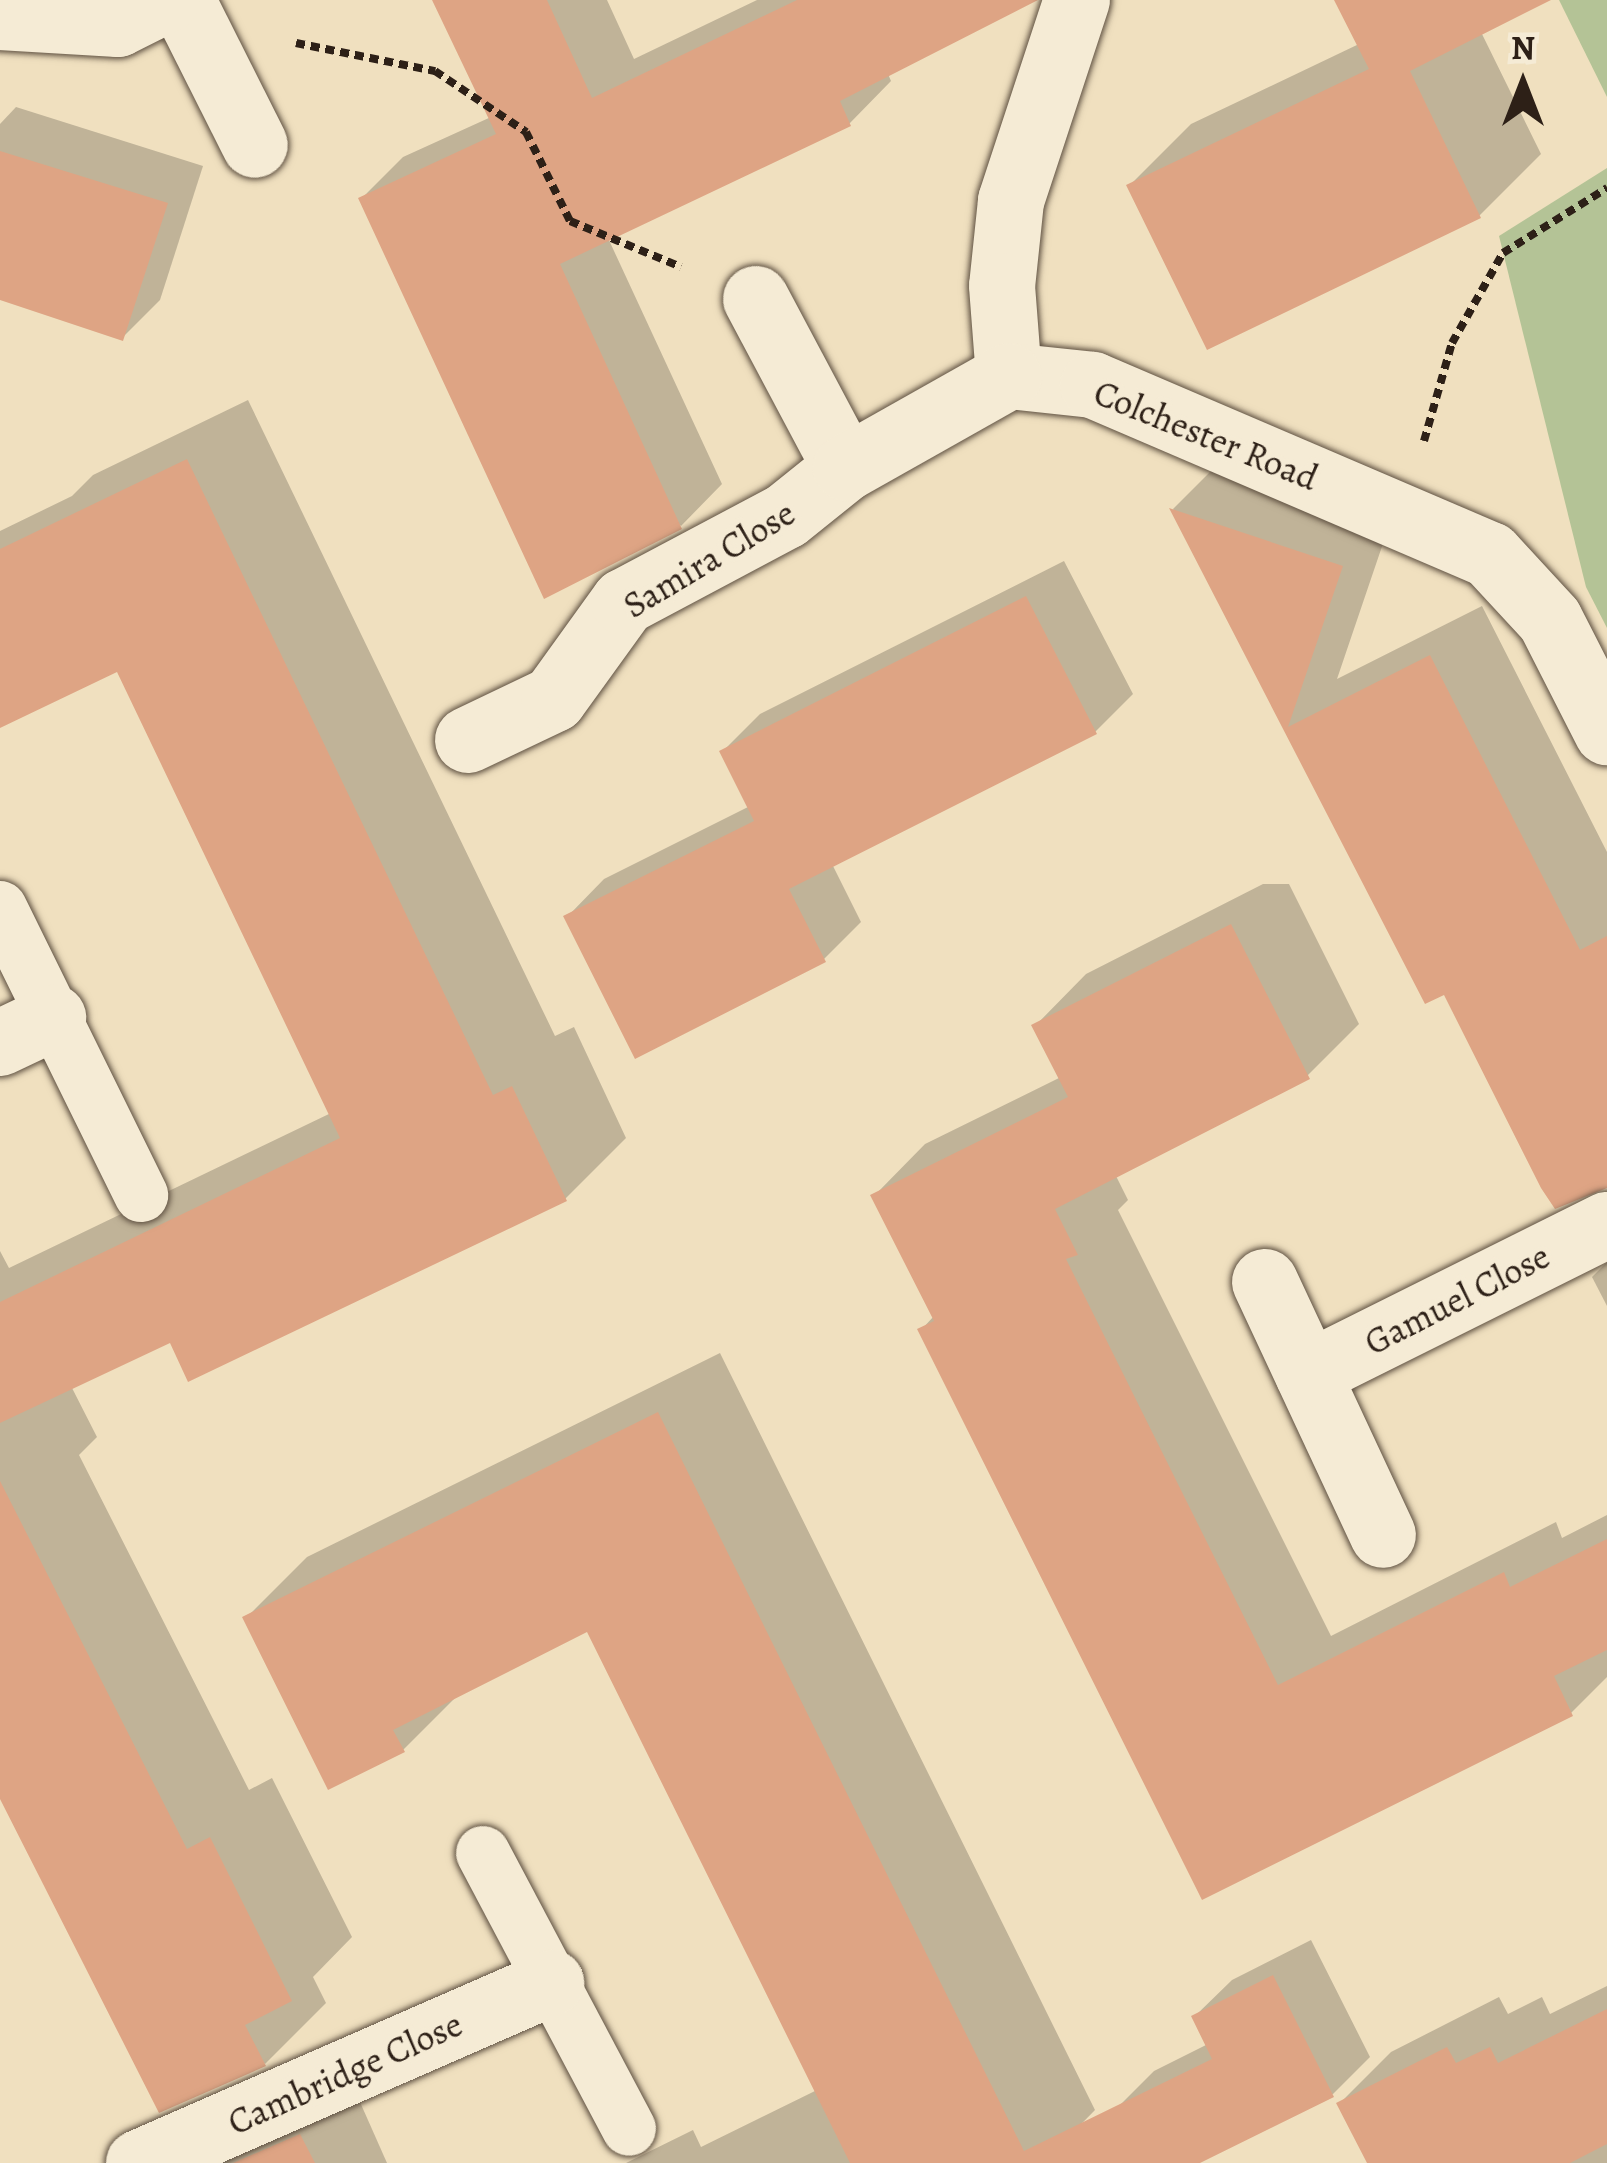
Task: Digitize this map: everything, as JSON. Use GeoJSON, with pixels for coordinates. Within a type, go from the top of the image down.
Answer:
{"type":"FeatureCollection","features":[{"type":"Feature","properties":{"kind":"street"},"geometry":{"type":"LineString","coordinates":[[0,17],[118,24],[166,0]]}},
{"type":"Feature","properties":{"kind":"street"},"geometry":{"type":"LineString","coordinates":[[182,0],[255,145]]}},
{"type":"Feature","properties":{"kind":"street"},"geometry":{"type":"LineString","coordinates":[[1009,376],[1002,286],[1011,201],[1077,0]]}},
{"type":"Feature","properties":{"kind":"street"},"geometry":{"type":"LineString","coordinates":[[756,298],[846,469]]}},
{"type":"Feature","properties":{"kind":"street","name":"Samira Close"},"geometry":{"type":"LineString","coordinates":[[468,740],[554,699],[624,602],[786,515],[846,469],[1009,376]]}},
{"type":"Feature","properties":{"kind":"street","name":"Colchester Road"},"geometry":{"type":"LineString","coordinates":[[1009,376],[1093,385],[1490,555],[1550,620],[1607,732]]}},
{"type":"Feature","properties":{"kind":"street","name":"Gamuel Close"},"geometry":{"type":"LineString","coordinates":[[1308,1375],[1607,1225]]}},
{"type":"Feature","properties":{"kind":"street"},"geometry":{"type":"LineString","coordinates":[[1265,1282],[1383,1535]]}},
{"type":"Feature","properties":{"kind":"street","name":"Cambridge Close"},"geometry":{"type":"LineString","coordinates":[[139,2163],[550,1983]]}},
{"type":"Feature","properties":{"kind":"lane"},"geometry":{"type":"LineString","coordinates":[[0,908],[27,1030],[141,1196]]}},
{"type":"Feature","properties":{"kind":"lane"},"geometry":{"type":"LineString","coordinates":[[483,1852],[629,2129]]}},
{"type":"Feature","properties":{"kind":"path"},"geometry":{"type":"LineString","coordinates":[[288,29],[296,44],[435,71],[526,132],[570,221],[756,298]]}},
{"type":"Feature","properties":{"kind":"path"},"geometry":{"type":"LineString","coordinates":[[1402,515],[1452,343],[1503,253],[1607,188]]}},
{"type":"Feature","properties":{"kind":"green space"},"geometry":{"type":"Polygon","coordinates":[[[1559,0],[1607,0],[1607,97],[1559,0]]]}},
{"type":"Feature","properties":{"kind":"green space"},"geometry":{"type":"Polygon","coordinates":[[[1607,168],[1607,628],[1586,587],[1499,236],[1607,168]]]}},
{"type":"Feature","properties":{"kind":"building"},"geometry":{"type":"Polygon","coordinates":[[[432,0],[547,0],[592,98],[797,0],[1038,0],[840,101],[851,126],[560,264],[682,529],[544,599],[358,198],[496,134],[432,0]]]}},
{"type":"Feature","properties":{"kind":"building"},"geometry":{"type":"Polygon","coordinates":[[[1334,0],[1551,0],[1410,71],[1481,218],[1207,350],[1126,185],[1369,69],[1334,0]]]}},
{"type":"Feature","properties":{"kind":"building"},"geometry":{"type":"Polygon","coordinates":[[[0,151],[168,203],[123,341],[0,300],[0,151]]]}},
{"type":"Feature","properties":{"kind":"building"},"geometry":{"type":"Polygon","coordinates":[[[187,459],[493,1095],[512,1086],[567,1201],[188,1382],[170,1343],[0,1423],[0,1302],[340,1138],[117,672],[0,728],[0,549],[187,459]]]}},
{"type":"Feature","properties":{"kind":"building"},"geometry":{"type":"Polygon","coordinates":[[[1169,508],[1343,566],[1288,727],[1430,655],[1580,950],[1607,936],[1607,1188],[1555,1209],[1541,1188],[1444,995],[1425,1004],[1169,508]]]}},
{"type":"Feature","properties":{"kind":"building"},"geometry":{"type":"Polygon","coordinates":[[[1026,596],[1097,734],[789,889],[826,962],[635,1059],[563,916],[754,821],[719,751],[1026,596]]]}},
{"type":"Feature","properties":{"kind":"building"},"geometry":{"type":"Polygon","coordinates":[[[1231,924],[1310,1079],[1055,1209],[1078,1255],[1066,1259],[1278,1685],[1504,1572],[1510,1587],[1607,1539],[1607,1650],[1554,1676],[1573,1716],[1202,1900],[917,1329],[934,1321],[870,1195],[1068,1097],[1031,1025],[1231,924]]]}},
{"type":"Feature","properties":{"kind":"building"},"geometry":{"type":"Polygon","coordinates":[[[658,1412],[1024,2151],[1212,2059],[1191,2016],[1273,1975],[1334,2097],[1200,2163],[850,2163],[587,1632],[393,1730],[405,1752],[328,1790],[242,1617],[658,1412]]]}},
{"type":"Feature","properties":{"kind":"building"},"geometry":{"type":"Polygon","coordinates":[[[0,1481],[187,1849],[210,1837],[292,2001],[245,2025],[266,2066],[159,2113],[0,1799],[0,1481]]]}},
{"type":"Feature","properties":{"kind":"building"},"geometry":{"type":"Polygon","coordinates":[[[1607,2009],[1607,2144],[1570,2163],[1367,2163],[1336,2103],[1447,2047],[1456,2063],[1490,2047],[1498,2063],[1607,2009]]]}},
{"type":"Feature","properties":{"kind":"building"},"geometry":{"type":"Polygon","coordinates":[[[300,2134],[315,2163],[233,2163],[300,2134]]]}}]}
